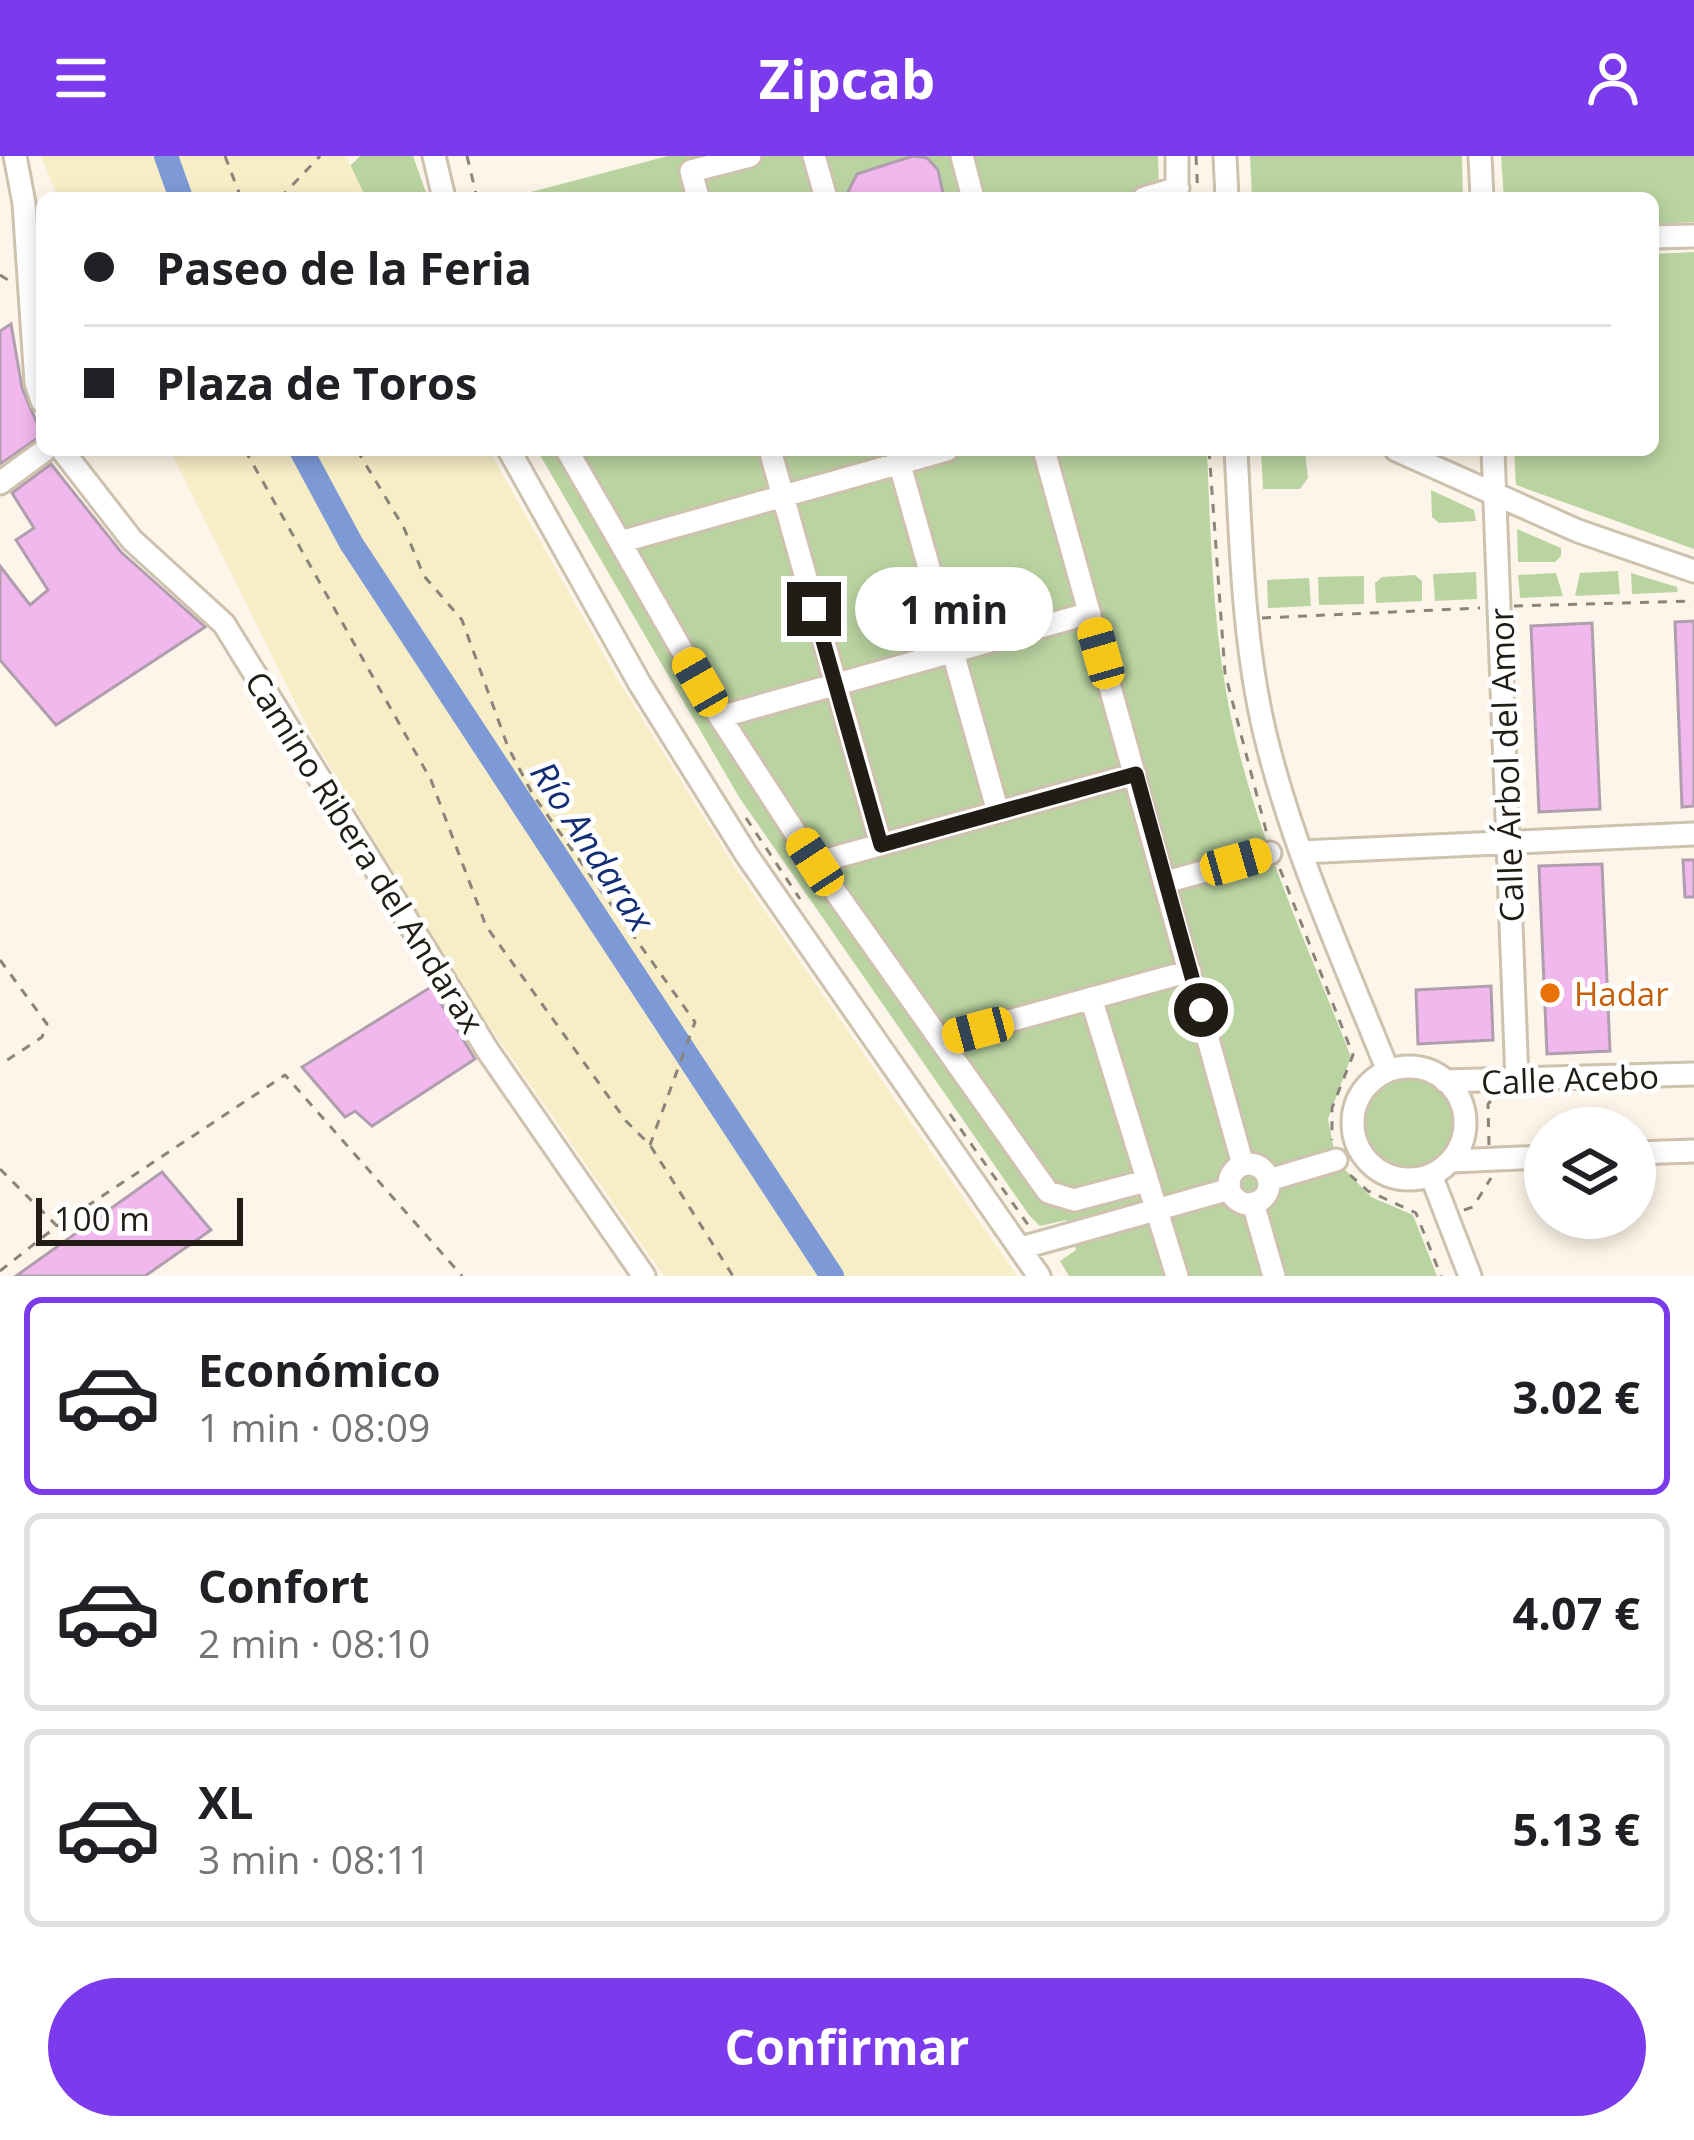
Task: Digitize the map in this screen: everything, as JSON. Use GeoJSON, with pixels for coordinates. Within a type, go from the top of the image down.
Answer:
{"type":"FeatureCollection","features":[{"type":"Feature","properties":{"kind":"street"},"geometry":{"type":"LineString","coordinates":[[15,156],[24,203],[36,383]]}},
{"type":"Feature","properties":{"kind":"street"},"geometry":{"type":"LineString","coordinates":[[434,156],[443,192]]}},
{"type":"Feature","properties":{"kind":"street"},"geometry":{"type":"LineString","coordinates":[[696,192],[691,171],[750,156]]}},
{"type":"Feature","properties":{"kind":"street"},"geometry":{"type":"LineString","coordinates":[[814,156],[824,192]]}},
{"type":"Feature","properties":{"kind":"street"},"geometry":{"type":"LineString","coordinates":[[962,156],[972,192]]}},
{"type":"Feature","properties":{"kind":"street"},"geometry":{"type":"LineString","coordinates":[[1177,156],[1183,192]]}},
{"type":"Feature","properties":{"kind":"street"},"geometry":{"type":"LineString","coordinates":[[1225,156],[1226,192]]}},
{"type":"Feature","properties":{"kind":"street"},"geometry":{"type":"LineString","coordinates":[[1480,156],[1482,192]]}},
{"type":"Feature","properties":{"kind":"street"},"geometry":{"type":"LineString","coordinates":[[1659,237],[1694,236]]}},
{"type":"Feature","properties":{"kind":"street"},"geometry":{"type":"LineString","coordinates":[[0,482],[37,456]]}},
{"type":"Feature","properties":{"kind":"street","name":"Camino Ribera del Andarax"},"geometry":{"type":"LineString","coordinates":[[67,456],[132,540],[224,624],[488,1052],[644,1276]]}},
{"type":"Feature","properties":{"kind":"street"},"geometry":{"type":"LineString","coordinates":[[512,456],[630,666],[746,854],[1030,1245],[1039,1276]]}},
{"type":"Feature","properties":{"kind":"street"},"geometry":{"type":"LineString","coordinates":[[570,456],[720,716],[815,862],[1052,1196],[1074,1200],[1146,1180]]}},
{"type":"Feature","properties":{"kind":"street"},"geometry":{"type":"LineString","coordinates":[[772,456],[881,845]]}},
{"type":"Feature","properties":{"kind":"street"},"geometry":{"type":"LineString","coordinates":[[620,542],[784,496],[898,456],[998,812]]}},
{"type":"Feature","properties":{"kind":"street"},"geometry":{"type":"LineString","coordinates":[[1046,456],[1243,1165]]}},
{"type":"Feature","properties":{"kind":"street"},"geometry":{"type":"LineString","coordinates":[[1237,456],[1252,662],[1265,733],[1301,852],[1388,1071]]}},
{"type":"Feature","properties":{"kind":"street"},"geometry":{"type":"LineString","coordinates":[[1409,456],[1495,496],[1694,571]]}},
{"type":"Feature","properties":{"kind":"street","name":"Calle Árbol del Amor"},"geometry":{"type":"LineString","coordinates":[[1493,456],[1517,1081]]}},
{"type":"Feature","properties":{"kind":"street"},"geometry":{"type":"LineString","coordinates":[[720,716],[1090,613]]}},
{"type":"Feature","properties":{"kind":"street"},"geometry":{"type":"LineString","coordinates":[[815,862],[1136,774]]}},
{"type":"Feature","properties":{"kind":"street"},"geometry":{"type":"LineString","coordinates":[[1301,852],[1694,834]]}},
{"type":"Feature","properties":{"kind":"street"},"geometry":{"type":"LineString","coordinates":[[1166,882],[1270,853]]}},
{"type":"Feature","properties":{"kind":"street"},"geometry":{"type":"LineString","coordinates":[[940,1040],[1190,971]]}},
{"type":"Feature","properties":{"kind":"street"},"geometry":{"type":"LineString","coordinates":[[1091,998],[1177,1276]]}},
{"type":"Feature","properties":{"kind":"street"},"geometry":{"type":"LineString","coordinates":[[1452,1161],[1466,1120],[1462,1102],[1445,1081],[1423,1069],[1388,1071],[1372,1080],[1354,1109],[1356,1143],[1377,1169],[1392,1177],[1431,1175],[1452,1161],[1524,1157]]}},
{"type":"Feature","properties":{"kind":"street","name":"Calle Acebo"},"geometry":{"type":"LineString","coordinates":[[1445,1081],[1694,1074]]}},
{"type":"Feature","properties":{"kind":"street"},"geometry":{"type":"LineString","coordinates":[[1656,1152],[1694,1151]]}},
{"type":"Feature","properties":{"kind":"street"},"geometry":{"type":"LineString","coordinates":[[1269,1180],[1336,1160]]}},
{"type":"Feature","properties":{"kind":"street"},"geometry":{"type":"LineString","coordinates":[[1243,1165],[1258,1166],[1269,1180],[1267,1194],[1253,1203],[1240,1202],[1230,1189],[1231,1175],[1243,1165]]}},
{"type":"Feature","properties":{"kind":"street"},"geometry":{"type":"LineString","coordinates":[[1431,1175],[1469,1276]]}},
{"type":"Feature","properties":{"kind":"street"},"geometry":{"type":"LineString","coordinates":[[1030,1245],[1230,1189]]}},
{"type":"Feature","properties":{"kind":"street"},"geometry":{"type":"LineString","coordinates":[[1253,1203],[1274,1276]]}},
{"type":"Feature","properties":{"kind":"path"},"geometry":{"type":"LineString","coordinates":[[225,156],[239,192]]}},
{"type":"Feature","properties":{"kind":"path"},"geometry":{"type":"LineString","coordinates":[[286,192],[320,156]]}},
{"type":"Feature","properties":{"kind":"path"},"geometry":{"type":"LineString","coordinates":[[467,156],[476,192]]}},
{"type":"Feature","properties":{"kind":"path"},"geometry":{"type":"LineString","coordinates":[[1185,192],[1196,156]]}},
{"type":"Feature","properties":{"kind":"path"},"geometry":{"type":"LineString","coordinates":[[247,456],[431,780],[486,926],[626,1121],[650,1145],[733,1276]]}},
{"type":"Feature","properties":{"kind":"path"},"geometry":{"type":"LineString","coordinates":[[362,456],[404,528],[424,576],[462,620],[508,747],[533,795],[695,1022],[650,1145]]}},
{"type":"Feature","properties":{"kind":"path"},"geometry":{"type":"LineString","coordinates":[[1508,606],[1694,601]]}},
{"type":"Feature","properties":{"kind":"path"},"geometry":{"type":"LineString","coordinates":[[1260,619],[1487,607]]}},
{"type":"Feature","properties":{"kind":"path"},"geometry":{"type":"LineString","coordinates":[[1219,624],[1232,622]]}},
{"type":"Feature","properties":{"kind":"path"},"geometry":{"type":"LineString","coordinates":[[740,810],[805,905]]}},
{"type":"Feature","properties":{"kind":"path"},"geometry":{"type":"LineString","coordinates":[[0,960],[47,1024],[42,1037],[0,1065]]}},
{"type":"Feature","properties":{"kind":"path"},"geometry":{"type":"LineString","coordinates":[[0,1271],[57,1226],[284,1075],[462,1276]]}},
{"type":"Feature","properties":{"kind":"path"},"geometry":{"type":"LineString","coordinates":[[1489,1146],[1488,1104],[1499,1098]]}},
{"type":"Feature","properties":{"kind":"path"},"geometry":{"type":"LineString","coordinates":[[949,1114],[1030,1245]]}},
{"type":"Feature","properties":{"kind":"path"},"geometry":{"type":"LineString","coordinates":[[0,1169],[57,1226]]}},
{"type":"Feature","properties":{"kind":"path"},"geometry":{"type":"LineString","coordinates":[[1461,1211],[1473,1207],[1488,1180]]}},
{"type":"Feature","properties":{"kind":"path"},"geometry":{"type":"LineString","coordinates":[[1421,1226],[1433,1222]]}},
{"type":"Feature","properties":{"kind":"green space"},"geometry":{"type":"Polygon","coordinates":[[[360,156],[413,156],[426,192],[363,192],[350,166],[360,156]]]}},
{"type":"Feature","properties":{"kind":"green space"},"geometry":{"type":"Polygon","coordinates":[[[668,156],[1158,156],[1156,192],[531,192],[668,156]]]}},
{"type":"Feature","properties":{"kind":"green space"},"geometry":{"type":"Polygon","coordinates":[[[1250,156],[1462,156],[1463,192],[1252,192],[1250,156]]]}},
{"type":"Feature","properties":{"kind":"green space"},"geometry":{"type":"Polygon","coordinates":[[[1501,156],[1694,156],[1694,222],[1659,224],[1659,192],[1504,192],[1501,156]]]}},
{"type":"Feature","properties":{"kind":"green space"},"geometry":{"type":"Polygon","coordinates":[[[1694,252],[1694,549],[1516,485],[1514,456],[1659,456],[1659,254],[1694,252]]]}},
{"type":"Feature","properties":{"kind":"green space"},"geometry":{"type":"Polygon","coordinates":[[[540,456],[1207,456],[1218,629],[1235,735],[1272,858],[1351,1057],[1328,1119],[1336,1160],[1371,1197],[1413,1215],[1437,1276],[1069,1276],[1060,1261],[1076,1250],[1066,1220],[1040,1226],[1029,1215],[739,797],[540,456]]]}},
{"type":"Feature","properties":{"kind":"green space"},"geometry":{"type":"Polygon","coordinates":[[[1261,456],[1306,456],[1308,478],[1300,489],[1263,489],[1261,456]]]}},
{"type":"Feature","properties":{"kind":"green space"},"geometry":{"type":"Polygon","coordinates":[[[1431,490],[1474,510],[1476,521],[1439,523],[1432,517],[1431,490]]]}},
{"type":"Feature","properties":{"kind":"green space"},"geometry":{"type":"Polygon","coordinates":[[[1517,529],[1561,548],[1561,556],[1555,562],[1518,562],[1517,529]]]}},
{"type":"Feature","properties":{"kind":"green space"},"geometry":{"type":"Polygon","coordinates":[[[1618,571],[1620,594],[1575,596],[1580,573],[1618,571]]]}},
{"type":"Feature","properties":{"kind":"green space"},"geometry":{"type":"Polygon","coordinates":[[[1476,572],[1477,599],[1435,601],[1433,574],[1476,572]]]}},
{"type":"Feature","properties":{"kind":"green space"},"geometry":{"type":"Polygon","coordinates":[[[1556,573],[1563,596],[1520,598],[1518,575],[1556,573]]]}},
{"type":"Feature","properties":{"kind":"green space"},"geometry":{"type":"Polygon","coordinates":[[[1631,573],[1677,587],[1678,592],[1632,594],[1631,573]]]}},
{"type":"Feature","properties":{"kind":"green space"},"geometry":{"type":"Polygon","coordinates":[[[1415,575],[1422,581],[1422,601],[1376,603],[1375,583],[1382,577],[1415,575]]]}},
{"type":"Feature","properties":{"kind":"green space"},"geometry":{"type":"Polygon","coordinates":[[[1364,576],[1364,604],[1319,605],[1318,577],[1364,576]]]}},
{"type":"Feature","properties":{"kind":"green space"},"geometry":{"type":"Polygon","coordinates":[[[1309,578],[1311,606],[1268,608],[1267,580],[1309,578]]]}},
{"type":"Feature","properties":{"kind":"green space"},"geometry":{"type":"Polygon","coordinates":[[[1410,1079],[1441,1092],[1454,1123],[1441,1154],[1410,1167],[1379,1154],[1366,1123],[1379,1092],[1410,1079]]]}},
{"type":"Feature","properties":{"kind":"sand"},"geometry":{"type":"Polygon","coordinates":[[[41,156],[346,156],[363,192],[56,192],[41,156]]]}},
{"type":"Feature","properties":{"kind":"sand"},"geometry":{"type":"Polygon","coordinates":[[[173,456],[492,456],[618,680],[736,869],[1017,1276],[664,1276],[462,987],[313,738],[173,456]]]}},
{"type":"Feature","properties":{"kind":"building"},"geometry":{"type":"Polygon","coordinates":[[[913,156],[927,158],[938,170],[943,192],[848,192],[857,174],[913,156]]]}},
{"type":"Feature","properties":{"kind":"building"},"geometry":{"type":"Polygon","coordinates":[[[11,324],[22,388],[36,421],[36,439],[0,464],[0,331],[11,324]]]}},
{"type":"Feature","properties":{"kind":"building"},"geometry":{"type":"Polygon","coordinates":[[[51,464],[121,552],[205,627],[56,725],[0,660],[0,566],[30,605],[48,590],[16,540],[34,528],[12,493],[51,464]]]}},
{"type":"Feature","properties":{"kind":"building"},"geometry":{"type":"Polygon","coordinates":[[[1694,621],[1694,806],[1682,807],[1675,622],[1694,621]]]}},
{"type":"Feature","properties":{"kind":"building"},"geometry":{"type":"Polygon","coordinates":[[[1592,623],[1600,809],[1539,812],[1531,626],[1592,623]]]}},
{"type":"Feature","properties":{"kind":"building"},"geometry":{"type":"Polygon","coordinates":[[[1683,860],[1694,860],[1694,897],[1685,897],[1683,860]]]}},
{"type":"Feature","properties":{"kind":"building"},"geometry":{"type":"Polygon","coordinates":[[[1602,864],[1610,1051],[1547,1054],[1539,866],[1602,864]]]}},
{"type":"Feature","properties":{"kind":"building"},"geometry":{"type":"Polygon","coordinates":[[[1491,986],[1493,1040],[1418,1044],[1416,990],[1491,986]]]}},
{"type":"Feature","properties":{"kind":"building"},"geometry":{"type":"Polygon","coordinates":[[[431,987],[475,1059],[372,1126],[355,1111],[345,1117],[302,1067],[431,987]]]}},
{"type":"Feature","properties":{"kind":"building"},"geometry":{"type":"Polygon","coordinates":[[[162,1172],[211,1230],[145,1276],[16,1276],[162,1172]]]}},
{"type":"Feature","properties":{"kind":"waterway","name":"Río Andarax"},"geometry":{"type":"LineString","coordinates":[[166,156],[179,192]]}},
{"type":"Feature","properties":{"kind":"waterway","name":"Río Andarax"},"geometry":{"type":"LineString","coordinates":[[304,456],[351,543],[832,1276]]}},
{"type":"Feature","properties":{"kind":"place","name":"Hadar"},"geometry":{"type":"Point","coordinates":[1550,993]}},
{"type":"Feature","properties":{"kind":"route"},"geometry":{"type":"LineString","coordinates":[[814,609],[881,845],[1136,774],[1201,1010]]}}]}
